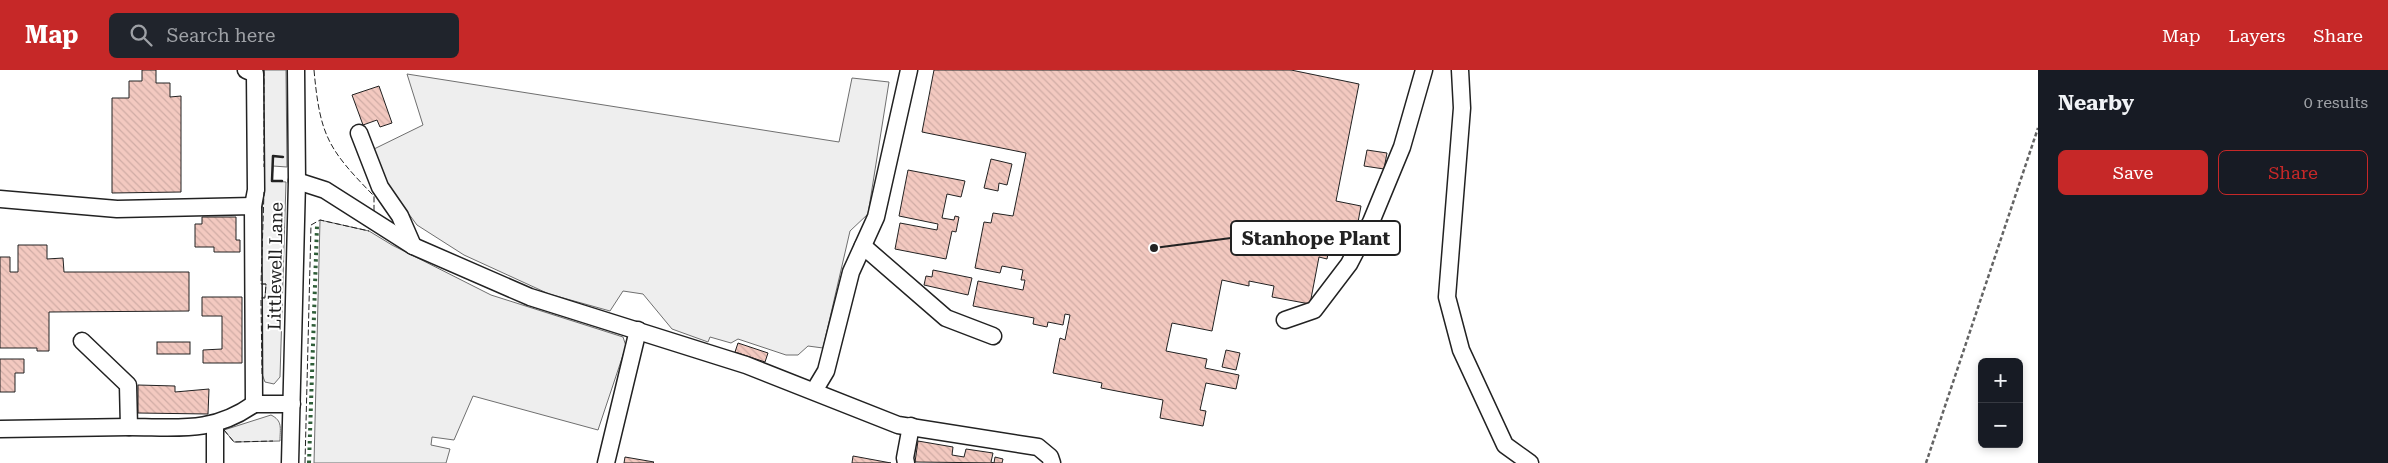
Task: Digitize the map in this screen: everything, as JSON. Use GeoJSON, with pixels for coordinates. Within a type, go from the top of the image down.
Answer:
{"type":"FeatureCollection","features":[{"type":"Feature","properties":{"kind":"street"},"geometry":{"type":"LineString","coordinates":[[246,70],[255,74],[256,190],[253,206],[254,404]]}},
{"type":"Feature","properties":{"kind":"street","name":"Littlewell Lane"},"geometry":{"type":"LineString","coordinates":[[290,463],[297,181],[296,70]]}},
{"type":"Feature","properties":{"kind":"street"},"geometry":{"type":"LineString","coordinates":[[814,391],[826,371],[851,272],[876,217],[910,70]]}},
{"type":"Feature","properties":{"kind":"street"},"geometry":{"type":"LineString","coordinates":[[1285,320],[1314,310],[1349,264],[1371,222],[1402,147],[1424,70]]}},
{"type":"Feature","properties":{"kind":"street"},"geometry":{"type":"LineString","coordinates":[[1460,70],[1462,108],[1447,297],[1461,350],[1506,445],[1530,463]]}},
{"type":"Feature","properties":{"kind":"street"},"geometry":{"type":"LineString","coordinates":[[359,133],[380,187],[400,216],[413,246]]}},
{"type":"Feature","properties":{"kind":"street"},"geometry":{"type":"LineString","coordinates":[[297,181],[326,190],[413,246],[530,297],[746,365],[898,425],[1038,447],[1050,457],[1052,463]]}},
{"type":"Feature","properties":{"kind":"street"},"geometry":{"type":"LineString","coordinates":[[0,199],[117,209],[253,206]]}},
{"type":"Feature","properties":{"kind":"street"},"geometry":{"type":"LineString","coordinates":[[863,246],[946,318],[993,336]]}},
{"type":"Feature","properties":{"kind":"street"},"geometry":{"type":"LineString","coordinates":[[606,463],[638,330]]}},
{"type":"Feature","properties":{"kind":"street"},"geometry":{"type":"LineString","coordinates":[[82,342],[128,385],[129,427]]}},
{"type":"Feature","properties":{"kind":"street"},"geometry":{"type":"LineString","coordinates":[[0,429],[201,427],[236,417],[254,404],[292,404]]}},
{"type":"Feature","properties":{"kind":"street"},"geometry":{"type":"LineString","coordinates":[[214,463],[215,424]]}},
{"type":"Feature","properties":{"kind":"street"},"geometry":{"type":"LineString","coordinates":[[906,463],[905,458],[911,426]]}},
{"type":"Feature","properties":{"kind":"path"},"geometry":{"type":"LineString","coordinates":[[1926,463],[2038,128]]}},
{"type":"Feature","properties":{"kind":"shaded area"},"geometry":{"type":"Polygon","coordinates":[[[264,70],[286,70],[287,167],[273,166],[272,181],[286,182],[280,377],[274,384],[265,382],[262,374],[261,298],[265,297],[266,284],[261,284],[264,70]]]}},
{"type":"Feature","properties":{"kind":"shaded area"},"geometry":{"type":"Polygon","coordinates":[[[407,74],[839,142],[852,78],[889,82],[868,214],[850,231],[823,348],[808,346],[798,355],[786,355],[738,339],[731,343],[710,337],[708,342],[672,329],[643,294],[623,291],[610,311],[549,294],[464,255],[417,225],[382,178],[374,149],[423,125],[407,74]]]}},
{"type":"Feature","properties":{"kind":"shaded area"},"geometry":{"type":"Polygon","coordinates":[[[320,220],[369,231],[392,245],[491,295],[623,337],[626,346],[598,430],[473,396],[454,440],[432,437],[431,445],[450,449],[446,463],[314,463],[320,220]]]}},
{"type":"Feature","properties":{"kind":"shaded area"},"geometry":{"type":"Polygon","coordinates":[[[271,415],[279,422],[280,441],[234,442],[224,430],[271,415]]]}},
{"type":"Feature","properties":{"kind":"building"},"geometry":{"type":"Polygon","coordinates":[[[142,70],[156,70],[156,83],[170,83],[170,97],[181,96],[181,192],[112,193],[112,98],[129,98],[129,81],[142,81],[142,70]]]}},
{"type":"Feature","properties":{"kind":"building"},"geometry":{"type":"Polygon","coordinates":[[[934,70],[1291,70],[1359,84],[1336,201],[1361,206],[1355,238],[1324,232],[1323,237],[1331,239],[1327,259],[1319,257],[1310,304],[1272,297],[1274,286],[1249,281],[1249,286],[1222,280],[1212,331],[1172,323],[1166,351],[1207,359],[1205,368],[1239,375],[1236,389],[1206,383],[1200,410],[1206,411],[1203,426],[1160,418],[1163,400],[1101,388],[1102,383],[1053,373],[1060,338],[1065,340],[1070,315],[1065,314],[1063,325],[1048,322],[1047,327],[1033,324],[1034,318],[973,306],[978,281],[1023,290],[1025,280],[1021,280],[1023,270],[1002,266],[1000,273],[975,268],[984,222],[991,223],[993,213],[1013,216],[1026,153],[922,132],[934,70]]]}},
{"type":"Feature","properties":{"kind":"building"},"geometry":{"type":"Polygon","coordinates":[[[379,86],[392,123],[380,127],[377,120],[363,125],[352,95],[379,86]]]}},
{"type":"Feature","properties":{"kind":"building"},"geometry":{"type":"Polygon","coordinates":[[[1367,150],[1387,153],[1384,169],[1364,166],[1367,150]]]}},
{"type":"Feature","properties":{"kind":"building"},"geometry":{"type":"Polygon","coordinates":[[[991,159],[1012,164],[1007,185],[999,183],[998,191],[984,188],[991,159]]]}},
{"type":"Feature","properties":{"kind":"building"},"geometry":{"type":"Polygon","coordinates":[[[908,170],[965,181],[961,197],[947,194],[942,218],[954,220],[955,216],[959,217],[956,232],[952,231],[946,259],[895,249],[900,223],[937,230],[938,224],[899,216],[908,170]]]}},
{"type":"Feature","properties":{"kind":"building"},"geometry":{"type":"Polygon","coordinates":[[[202,217],[236,217],[236,240],[240,240],[240,252],[214,252],[214,247],[195,247],[195,224],[202,224],[202,217]]]}},
{"type":"Feature","properties":{"kind":"building"},"geometry":{"type":"Polygon","coordinates":[[[18,245],[47,245],[47,259],[63,258],[64,272],[189,272],[189,311],[49,312],[49,351],[37,351],[37,348],[0,348],[0,257],[10,257],[10,272],[18,272],[18,245]]]}},
{"type":"Feature","properties":{"kind":"building"},"geometry":{"type":"Polygon","coordinates":[[[933,270],[972,278],[968,295],[924,285],[926,276],[932,277],[933,270]]]}},
{"type":"Feature","properties":{"kind":"building"},"geometry":{"type":"Polygon","coordinates":[[[202,297],[242,297],[242,363],[203,363],[203,350],[222,349],[222,316],[202,316],[202,297]]]}},
{"type":"Feature","properties":{"kind":"building"},"geometry":{"type":"Polygon","coordinates":[[[157,342],[190,342],[190,354],[157,354],[157,342]]]}},
{"type":"Feature","properties":{"kind":"building"},"geometry":{"type":"Polygon","coordinates":[[[738,343],[768,353],[765,362],[735,352],[738,343]]]}},
{"type":"Feature","properties":{"kind":"building"},"geometry":{"type":"Polygon","coordinates":[[[1226,350],[1240,353],[1236,370],[1222,367],[1226,350]]]}},
{"type":"Feature","properties":{"kind":"building"},"geometry":{"type":"Polygon","coordinates":[[[0,359],[24,359],[24,373],[15,373],[15,392],[0,392],[0,359]]]}},
{"type":"Feature","properties":{"kind":"building"},"geometry":{"type":"Polygon","coordinates":[[[138,385],[175,386],[175,392],[209,389],[208,414],[138,413],[138,385]]]}},
{"type":"Feature","properties":{"kind":"building"},"geometry":{"type":"Polygon","coordinates":[[[918,441],[953,447],[952,455],[964,457],[966,449],[993,453],[991,462],[994,463],[915,462],[918,441]]]}},
{"type":"Feature","properties":{"kind":"building"},"geometry":{"type":"Polygon","coordinates":[[[853,456],[891,463],[852,463],[853,456]]]}},
{"type":"Feature","properties":{"kind":"building"},"geometry":{"type":"Polygon","coordinates":[[[625,457],[654,462],[624,463],[625,457]]]}},
{"type":"Feature","properties":{"kind":"building"},"geometry":{"type":"Polygon","coordinates":[[[995,457],[1003,459],[1002,463],[994,463],[995,457]]]}},
{"type":"Feature","properties":{"kind":"hedge"},"geometry":{"type":"LineString","coordinates":[[309,463],[317,226]]}},
{"type":"Feature","properties":{"kind":"fence"},"geometry":{"type":"LineString","coordinates":[[264,70],[264,167]]}},
{"type":"Feature","properties":{"kind":"fence"},"geometry":{"type":"LineString","coordinates":[[314,70],[319,111],[323,126],[336,153],[374,196],[374,211]]}},
{"type":"Feature","properties":{"kind":"fence"},"geometry":{"type":"LineString","coordinates":[[262,374],[261,298],[265,298],[266,284],[261,284],[264,192]]}},
{"type":"Feature","properties":{"kind":"fence"},"geometry":{"type":"LineString","coordinates":[[305,463],[311,225],[320,220],[369,231]]}},
{"type":"Feature","properties":{"kind":"fence"},"geometry":{"type":"LineString","coordinates":[[224,430],[234,442],[273,441]]}},
{"type":"Feature","properties":{"kind":"wall"},"geometry":{"type":"LineString","coordinates":[[282,181],[272,181],[273,156],[283,157]]}},
{"type":"Feature","properties":{"kind":"place","name":"Stanhope Plant"},"geometry":{"type":"Point","coordinates":[1154,248]}}]}
